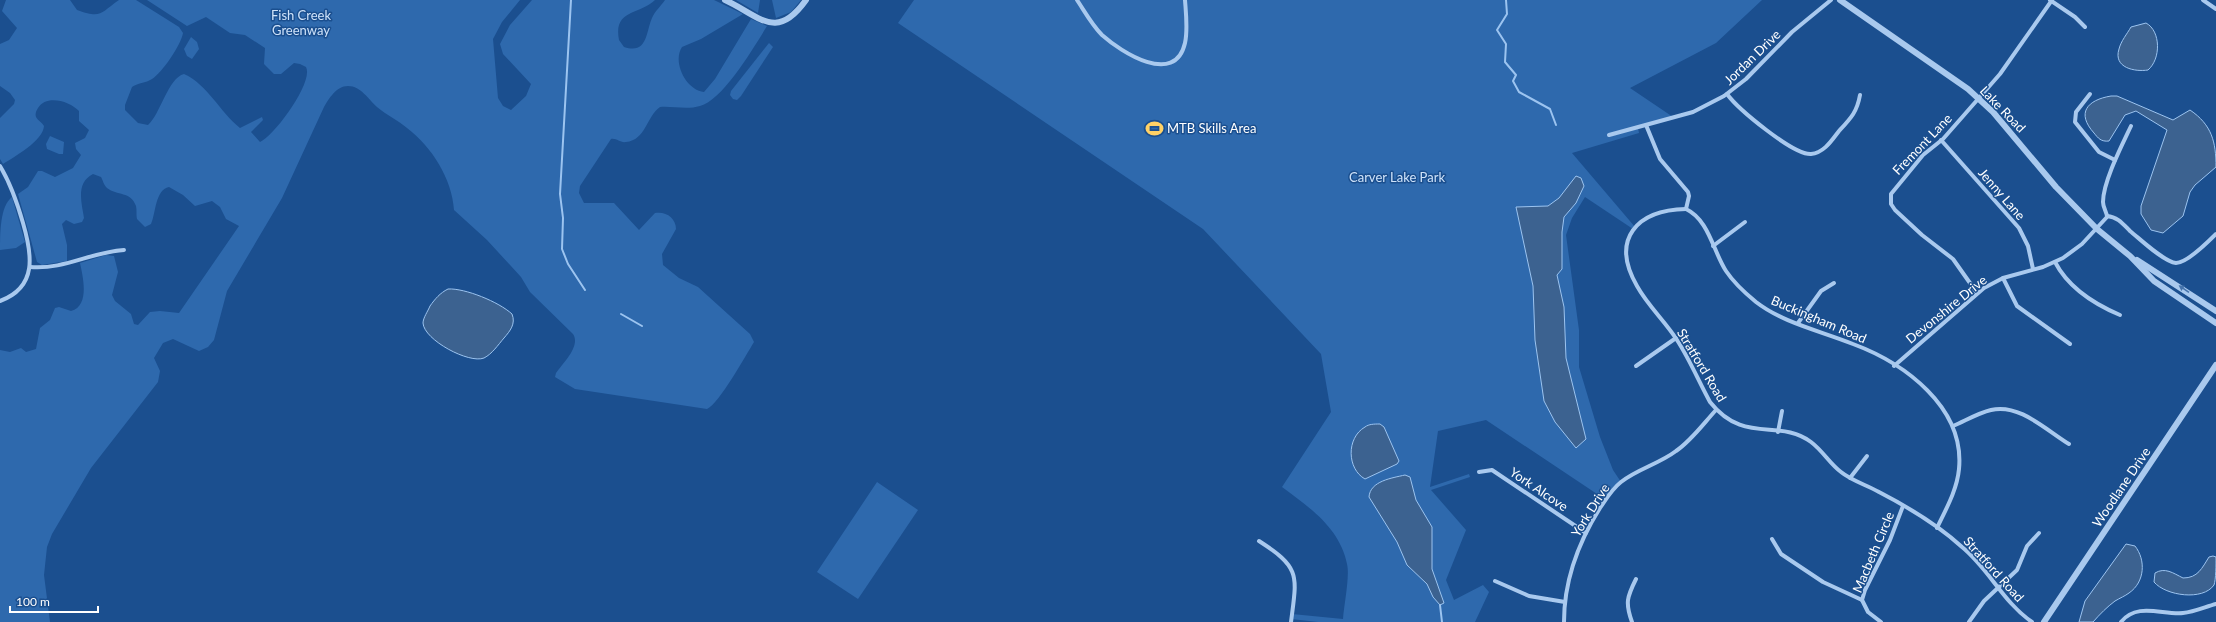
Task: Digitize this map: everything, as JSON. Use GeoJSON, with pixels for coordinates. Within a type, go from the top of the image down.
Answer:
{"type":"FeatureCollection","features":[{"type":"Feature","properties":{"kind":"street"},"geometry":{"type":"LineString","coordinates":[[725,0],[763,20],[780,22],[795,15],[806,0]]}},
{"type":"Feature","properties":{"kind":"street"},"geometry":{"type":"LineString","coordinates":[[1077,0],[1096,28],[1111,42],[1145,62],[1162,65],[1176,58],[1185,44],[1185,0]]}},
{"type":"Feature","properties":{"kind":"street","name":"Jordan Drive"},"geometry":{"type":"LineString","coordinates":[[1609,135],[1696,110],[1727,94],[1746,79],[1792,32],[1831,0]]}},
{"type":"Feature","properties":{"kind":"street","name":"Lake Road"},"geometry":{"type":"LineString","coordinates":[[1840,0],[1950,75],[1978,98],[2006,126],[2056,187],[2097,229],[2130,256],[2154,281],[2216,323]]}},
{"type":"Feature","properties":{"kind":"street"},"geometry":{"type":"LineString","coordinates":[[2051,0],[2075,17],[2085,27]]}},
{"type":"Feature","properties":{"kind":"street","name":"Fremont Lane"},"geometry":{"type":"LineString","coordinates":[[1977,293],[1953,259],[1919,232],[1895,210],[1891,204],[1891,194],[1895,186],[1923,155],[1941,140],[2008,64],[2051,0]]}},
{"type":"Feature","properties":{"kind":"street"},"geometry":{"type":"LineString","coordinates":[[2202,0],[2216,9]]}},
{"type":"Feature","properties":{"kind":"street"},"geometry":{"type":"LineString","coordinates":[[1727,94],[1752,119],[1796,150],[1810,154],[1818,152],[1825,147],[1856,112],[1860,95]]}},
{"type":"Feature","properties":{"kind":"street"},"geometry":{"type":"LineString","coordinates":[[2090,94],[2076,111],[2075,122],[2099,152],[2115,160]]}},
{"type":"Feature","properties":{"kind":"street"},"geometry":{"type":"LineString","coordinates":[[1646,125],[1660,159],[1688,192],[1689,196],[1686,209]]}},
{"type":"Feature","properties":{"kind":"street"},"geometry":{"type":"LineString","coordinates":[[2132,126],[2115,160],[2103,201],[2107,216],[2117,219],[2156,252],[2174,263],[2182,262],[2216,234]]}},
{"type":"Feature","properties":{"kind":"street","name":"Jenny Lane"},"geometry":{"type":"LineString","coordinates":[[1941,140],[2019,228],[2028,246],[2033,269]]}},
{"type":"Feature","properties":{"kind":"street"},"geometry":{"type":"LineString","coordinates":[[0,166],[12,188],[30,250],[30,267],[18,289],[0,301]]}},
{"type":"Feature","properties":{"kind":"street","name":"Buckingham Road"},"geometry":{"type":"LineString","coordinates":[[1686,209],[1699,218],[1726,272],[1745,293],[1765,308],[1798,323],[1855,344],[1894,366],[1915,381],[1940,404],[1953,426],[1958,445],[1959,469],[1953,495],[1936,528]]}},
{"type":"Feature","properties":{"kind":"street","name":"Stratford Road"},"geometry":{"type":"LineString","coordinates":[[1686,209],[1664,211],[1641,221],[1633,229],[1626,243],[1628,262],[1636,285],[1676,338],[1710,402],[1716,410],[1738,425],[1794,434],[1811,442],[1837,469],[1850,478],[1903,506],[1936,528],[1974,558],[2013,605],[2032,622]]}},
{"type":"Feature","properties":{"kind":"street","name":"Devonshire Drive"},"geometry":{"type":"LineString","coordinates":[[1894,366],[1977,293],[2003,278],[2055,262],[2073,251],[2097,229],[2107,216]]}},
{"type":"Feature","properties":{"kind":"street"},"geometry":{"type":"LineString","coordinates":[[1713,246],[1745,222]]}},
{"type":"Feature","properties":{"kind":"street"},"geometry":{"type":"LineString","coordinates":[[30,267],[59,266],[107,252],[124,250]]}},
{"type":"Feature","properties":{"kind":"street","name":"Lake Road"},"geometry":{"type":"LineString","coordinates":[[2130,256],[2160,273],[2216,311]]}},
{"type":"Feature","properties":{"kind":"street"},"geometry":{"type":"LineString","coordinates":[[2055,262],[2071,284],[2097,305],[2120,315]]}},
{"type":"Feature","properties":{"kind":"street"},"geometry":{"type":"LineString","coordinates":[[2003,278],[2016,305],[2070,344]]}},
{"type":"Feature","properties":{"kind":"street"},"geometry":{"type":"LineString","coordinates":[[1798,323],[1821,291],[1834,283]]}},
{"type":"Feature","properties":{"kind":"street"},"geometry":{"type":"LineString","coordinates":[[1636,366],[1676,338]]}},
{"type":"Feature","properties":{"kind":"street","name":"Woodlane Drive"},"geometry":{"type":"LineString","coordinates":[[2044,622],[2216,365]]}},
{"type":"Feature","properties":{"kind":"street"},"geometry":{"type":"LineString","coordinates":[[1953,426],[1982,412],[1996,409],[2009,410],[2025,416],[2068,444]]}},
{"type":"Feature","properties":{"kind":"street","name":"York Drive"},"geometry":{"type":"LineString","coordinates":[[1564,622],[1565,602],[1573,563],[1586,533],[1606,500],[1619,483],[1629,476],[1663,460],[1678,450],[1716,410]]}},
{"type":"Feature","properties":{"kind":"street"},"geometry":{"type":"LineString","coordinates":[[1778,432],[1782,411]]}},
{"type":"Feature","properties":{"kind":"street"},"geometry":{"type":"LineString","coordinates":[[1850,478],[1867,456]]}},
{"type":"Feature","properties":{"kind":"street","name":"York Alcove"},"geometry":{"type":"LineString","coordinates":[[1479,472],[1492,470],[1586,533]]}},
{"type":"Feature","properties":{"kind":"street","name":"Macbeth Circle"},"geometry":{"type":"LineString","coordinates":[[1881,622],[1868,612],[1862,600],[1865,590],[1890,540],[1903,506]]}},
{"type":"Feature","properties":{"kind":"street"},"geometry":{"type":"LineString","coordinates":[[1969,622],[1984,601],[2017,570],[2027,546],[2039,533]]}},
{"type":"Feature","properties":{"kind":"street"},"geometry":{"type":"LineString","coordinates":[[1772,539],[1782,554],[1823,582],[1862,600]]}},
{"type":"Feature","properties":{"kind":"street"},"geometry":{"type":"LineString","coordinates":[[1260,541],[1282,555],[1293,570],[1295,588],[1291,622]]}},
{"type":"Feature","properties":{"kind":"street"},"geometry":{"type":"LineString","coordinates":[[1632,622],[1627,610],[1627,600],[1636,579]]}},
{"type":"Feature","properties":{"kind":"street"},"geometry":{"type":"LineString","coordinates":[[1495,581],[1529,596],[1565,602]]}},
{"type":"Feature","properties":{"kind":"street"},"geometry":{"type":"LineString","coordinates":[[2121,622],[2129,614],[2142,611],[2182,613],[2216,604]]}},
{"type":"Feature","properties":{"kind":"green space","name":"Fish Creek Greenway"},"geometry":{"type":"Polygon","coordinates":[[[6,0],[70,0],[77,10],[85,13],[96,14],[104,11],[119,0],[136,0],[179,27],[183,33],[175,51],[161,71],[150,80],[132,87],[125,105],[125,110],[138,123],[148,125],[173,82],[184,74],[200,84],[240,128],[262,117],[263,120],[251,132],[260,142],[266,138],[283,120],[299,96],[307,74],[306,67],[294,63],[281,74],[274,74],[264,64],[265,48],[245,35],[230,33],[206,17],[187,26],[147,0],[520,0],[502,22],[493,39],[498,98],[503,106],[511,110],[526,96],[531,84],[503,54],[500,44],[510,25],[532,0],[655,0],[649,5],[629,14],[620,23],[618,30],[619,40],[624,47],[632,49],[638,48],[642,45],[647,35],[653,15],[665,0],[714,0],[743,14],[701,39],[682,47],[679,53],[679,60],[682,74],[686,81],[692,86],[697,90],[704,92],[715,79],[751,19],[767,26],[737,72],[728,84],[709,102],[690,108],[660,107],[655,111],[638,137],[626,142],[611,139],[580,186],[579,193],[584,203],[614,203],[639,230],[655,213],[663,213],[670,216],[676,225],[676,229],[662,254],[663,265],[679,278],[698,287],[750,334],[754,342],[725,389],[707,409],[575,389],[555,377],[556,373],[573,349],[575,339],[573,334],[530,292],[521,277],[487,240],[454,210],[445,175],[425,144],[403,125],[384,113],[357,88],[348,86],[340,88],[333,94],[324,107],[282,198],[227,291],[214,340],[208,347],[199,351],[173,339],[163,343],[154,358],[160,371],[158,382],[91,468],[52,534],[47,547],[44,575],[50,622],[0,622],[0,350],[10,352],[21,348],[26,352],[36,349],[40,328],[50,320],[55,308],[59,307],[71,311],[77,308],[81,303],[84,290],[80,263],[106,255],[114,256],[118,272],[112,295],[115,301],[131,314],[134,324],[138,325],[150,312],[160,311],[179,313],[239,226],[226,219],[220,207],[212,201],[195,206],[183,195],[169,187],[164,189],[158,197],[151,224],[145,227],[137,219],[134,201],[127,196],[107,188],[101,177],[93,174],[87,178],[82,188],[81,200],[84,218],[82,222],[74,224],[66,220],[62,224],[67,245],[67,261],[42,265],[37,262],[18,194],[28,187],[38,171],[42,171],[55,177],[73,168],[81,155],[76,149],[75,143],[85,138],[89,130],[79,121],[79,111],[75,107],[58,100],[47,101],[38,108],[36,112],[36,117],[44,126],[39,137],[21,153],[3,164],[0,159],[0,118],[14,104],[15,100],[10,93],[0,86],[0,44],[9,40],[17,28],[2,11],[6,0]]]}},
{"type":"Feature","properties":{"kind":"green space"},"geometry":{"type":"Polygon","coordinates":[[[736,0],[760,0],[758,13],[736,0]]]}},
{"type":"Feature","properties":{"kind":"green space"},"geometry":{"type":"Polygon","coordinates":[[[772,0],[801,0],[791,12],[776,18],[772,0]]]}},
{"type":"Feature","properties":{"kind":"green space","name":"Carver Lake Park"},"geometry":{"type":"Polygon","coordinates":[[[914,0],[1762,0],[1716,43],[1630,88],[1673,117],[1638,128],[1639,133],[1572,153],[1635,227],[1633,229],[1585,197],[1572,218],[1566,235],[1579,330],[1579,367],[1600,437],[1613,470],[1621,482],[1606,500],[1486,420],[1438,431],[1430,487],[1469,474],[1470,477],[1431,490],[1466,530],[1446,580],[1454,600],[1483,585],[1489,592],[1475,622],[1318,622],[1291,619],[1292,614],[1343,619],[1348,576],[1347,564],[1343,551],[1338,540],[1330,529],[1303,502],[1282,487],[1331,412],[1321,354],[1203,229],[898,23],[914,0]]]}},
{"type":"Feature","properties":{"kind":"green space"},"geometry":{"type":"Polygon","coordinates":[[[191,37],[197,42],[199,49],[192,59],[187,56],[184,49],[191,37]]]}},
{"type":"Feature","properties":{"kind":"green space"},"geometry":{"type":"Polygon","coordinates":[[[769,43],[773,47],[741,96],[737,100],[733,99],[730,95],[731,91],[769,43]]]}},
{"type":"Feature","properties":{"kind":"green space"},"geometry":{"type":"Polygon","coordinates":[[[50,136],[64,142],[63,154],[47,149],[46,144],[50,136]]]}},
{"type":"Feature","properties":{"kind":"green space"},"geometry":{"type":"Polygon","coordinates":[[[12,197],[25,242],[16,248],[0,250],[3,213],[8,201],[12,197]]]}},
{"type":"Feature","properties":{"kind":"green space"},"geometry":{"type":"Polygon","coordinates":[[[877,482],[918,510],[858,599],[817,572],[877,482]]]}},
{"type":"Feature","properties":{"kind":"shaded area"},"geometry":{"type":"Polygon","coordinates":[[[2146,23],[2154,32],[2158,45],[2152,65],[2148,70],[2137,70],[2122,65],[2119,61],[2118,55],[2121,43],[2131,27],[2146,23]]]}},
{"type":"Feature","properties":{"kind":"shaded area"},"geometry":{"type":"Polygon","coordinates":[[[2111,96],[2117,96],[2173,120],[2190,110],[2208,128],[2214,142],[2216,167],[2195,185],[2190,192],[2183,216],[2163,233],[2151,230],[2141,214],[2141,206],[2167,130],[2136,111],[2125,115],[2109,141],[2100,139],[2095,135],[2089,126],[2085,114],[2090,104],[2111,96]]]}},
{"type":"Feature","properties":{"kind":"shaded area"},"geometry":{"type":"Polygon","coordinates":[[[1576,176],[1581,178],[1584,186],[1576,203],[1564,217],[1562,232],[1562,269],[1557,275],[1564,307],[1566,358],[1586,439],[1576,448],[1555,422],[1544,401],[1535,340],[1533,286],[1516,207],[1548,206],[1559,198],[1576,176]]]}},
{"type":"Feature","properties":{"kind":"shaded area"},"geometry":{"type":"Polygon","coordinates":[[[448,289],[472,293],[499,305],[512,314],[513,324],[510,330],[495,349],[484,358],[477,359],[458,354],[439,343],[425,330],[423,321],[430,306],[438,296],[448,289]]]}},
{"type":"Feature","properties":{"kind":"shaded area"},"geometry":{"type":"Polygon","coordinates":[[[1380,424],[1384,427],[1399,461],[1397,464],[1365,479],[1359,474],[1352,461],[1351,453],[1354,438],[1365,427],[1380,424]]]}},
{"type":"Feature","properties":{"kind":"shaded area"},"geometry":{"type":"Polygon","coordinates":[[[1405,475],[1410,477],[1416,500],[1432,527],[1432,569],[1444,603],[1440,605],[1433,597],[1427,584],[1407,565],[1397,542],[1369,497],[1373,487],[1377,484],[1388,479],[1405,475]]]}},
{"type":"Feature","properties":{"kind":"shaded area"},"geometry":{"type":"Polygon","coordinates":[[[2126,544],[2135,546],[2141,558],[2142,571],[2138,583],[2129,593],[2115,601],[2093,622],[2079,622],[2085,601],[2126,544]]]}},
{"type":"Feature","properties":{"kind":"shaded area"},"geometry":{"type":"Polygon","coordinates":[[[2209,557],[2216,557],[2216,576],[2214,585],[2209,590],[2193,595],[2184,595],[2167,591],[2154,582],[2155,573],[2159,571],[2169,571],[2183,578],[2188,578],[2199,572],[2209,557]]]}},
{"type":"Feature","properties":{"kind":"waterway"},"geometry":{"type":"LineString","coordinates":[[571,0],[560,194],[563,218],[562,249],[568,264],[585,290]]}},
{"type":"Feature","properties":{"kind":"waterway"},"geometry":{"type":"LineString","coordinates":[[1506,0],[1507,14],[1497,30],[1506,44],[1505,62],[1516,75],[1513,81],[1519,92],[1550,109],[1556,125]]}},
{"type":"Feature","properties":{"kind":"waterway"},"geometry":{"type":"LineString","coordinates":[[621,314],[642,326]]}},
{"type":"Feature","properties":{"kind":"waterway"},"geometry":{"type":"LineString","coordinates":[[1440,605],[1442,622]]}},
{"type":"Feature","properties":{"kind":"place","name":"MTB Skills Area"},"geometry":{"type":"Point","coordinates":[1154,128]}}]}
